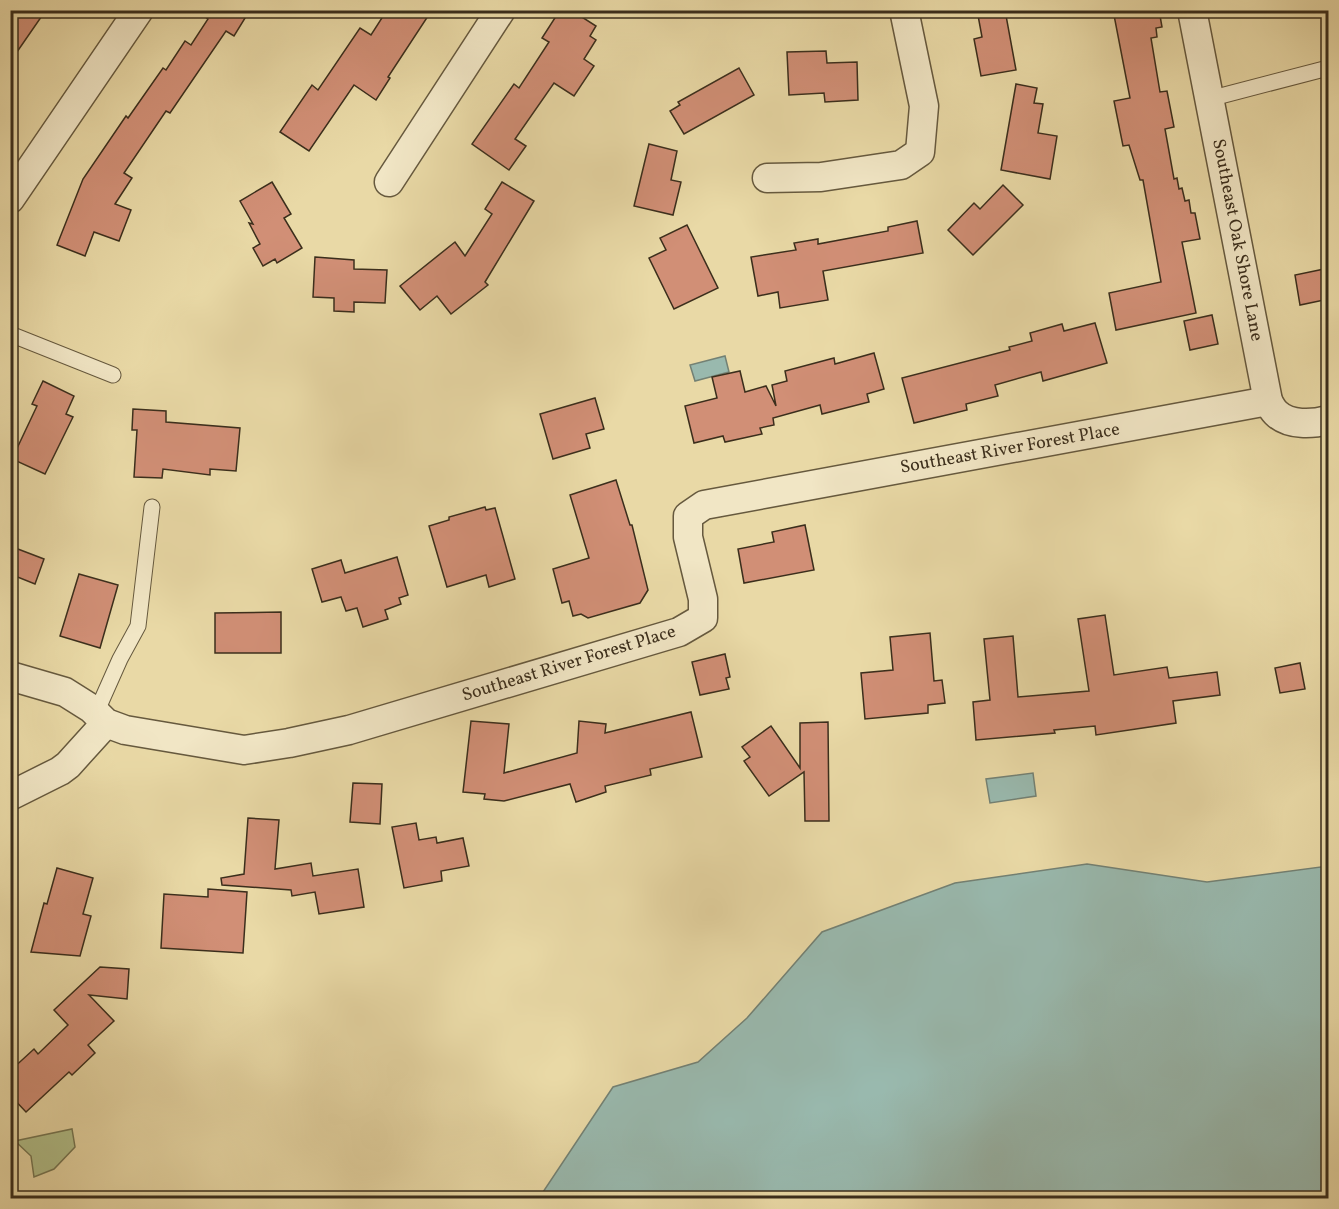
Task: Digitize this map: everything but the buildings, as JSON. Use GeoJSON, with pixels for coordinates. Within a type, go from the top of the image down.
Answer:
{"type":"FeatureCollection","features":[{"type":"Feature","properties":{"kind":"street"},"geometry":{"type":"LineString","coordinates":[[12,193],[139,10]]}},
{"type":"Feature","properties":{"kind":"street"},"geometry":{"type":"LineString","coordinates":[[389,182],[501,10]]}},
{"type":"Feature","properties":{"kind":"street"},"geometry":{"type":"LineString","coordinates":[[767,178],[821,177],[901,165],[920,152],[924,106],[904,10]]}},
{"type":"Feature","properties":{"kind":"street","name":"Southeast Oak Shore Lane"},"geometry":{"type":"LineString","coordinates":[[1192,10],[1268,401]]}},
{"type":"Feature","properties":{"kind":"street"},"geometry":{"type":"LineString","coordinates":[[1268,401],[1277,415],[1290,420],[1311,424],[1329,420]]}},
{"type":"Feature","properties":{"kind":"street","name":"Southeast River Forest Place"},"geometry":{"type":"LineString","coordinates":[[10,676],[65,692],[92,709],[101,718],[124,730],[244,750],[349,730],[679,633],[703,618],[704,600],[688,537],[688,516],[704,505],[1268,401]]}},
{"type":"Feature","properties":{"kind":"street"},"geometry":{"type":"LineString","coordinates":[[10,796],[68,765],[101,718]]}},
{"type":"Feature","properties":{"kind":"lane"},"geometry":{"type":"LineString","coordinates":[[1209,99],[1329,68]]}},
{"type":"Feature","properties":{"kind":"lane"},"geometry":{"type":"LineString","coordinates":[[10,334],[112,375]]}},
{"type":"Feature","properties":{"kind":"lane"},"geometry":{"type":"LineString","coordinates":[[101,718],[120,659],[138,626],[152,507]]}},
{"type":"Feature","properties":{"kind":"green space"},"geometry":{"type":"Polygon","coordinates":[[[72,1129],[75,1147],[54,1169],[34,1177],[31,1156],[15,1141],[72,1129]]]}},
{"type":"Feature","properties":{"kind":"water"},"geometry":{"type":"Polygon","coordinates":[[[725,356],[729,372],[695,381],[690,365],[725,356]]]}},
{"type":"Feature","properties":{"kind":"water"},"geometry":{"type":"Polygon","coordinates":[[[1033,773],[1036,796],[990,803],[986,779],[1033,773]]]}},
{"type":"Feature","properties":{"kind":"water"},"geometry":{"type":"Polygon","coordinates":[[[1087,864],[1207,882],[1328,866],[1328,1198],[539,1198],[613,1087],[698,1062],[747,1018],[822,932],[955,883],[1087,864]]]}}]}
